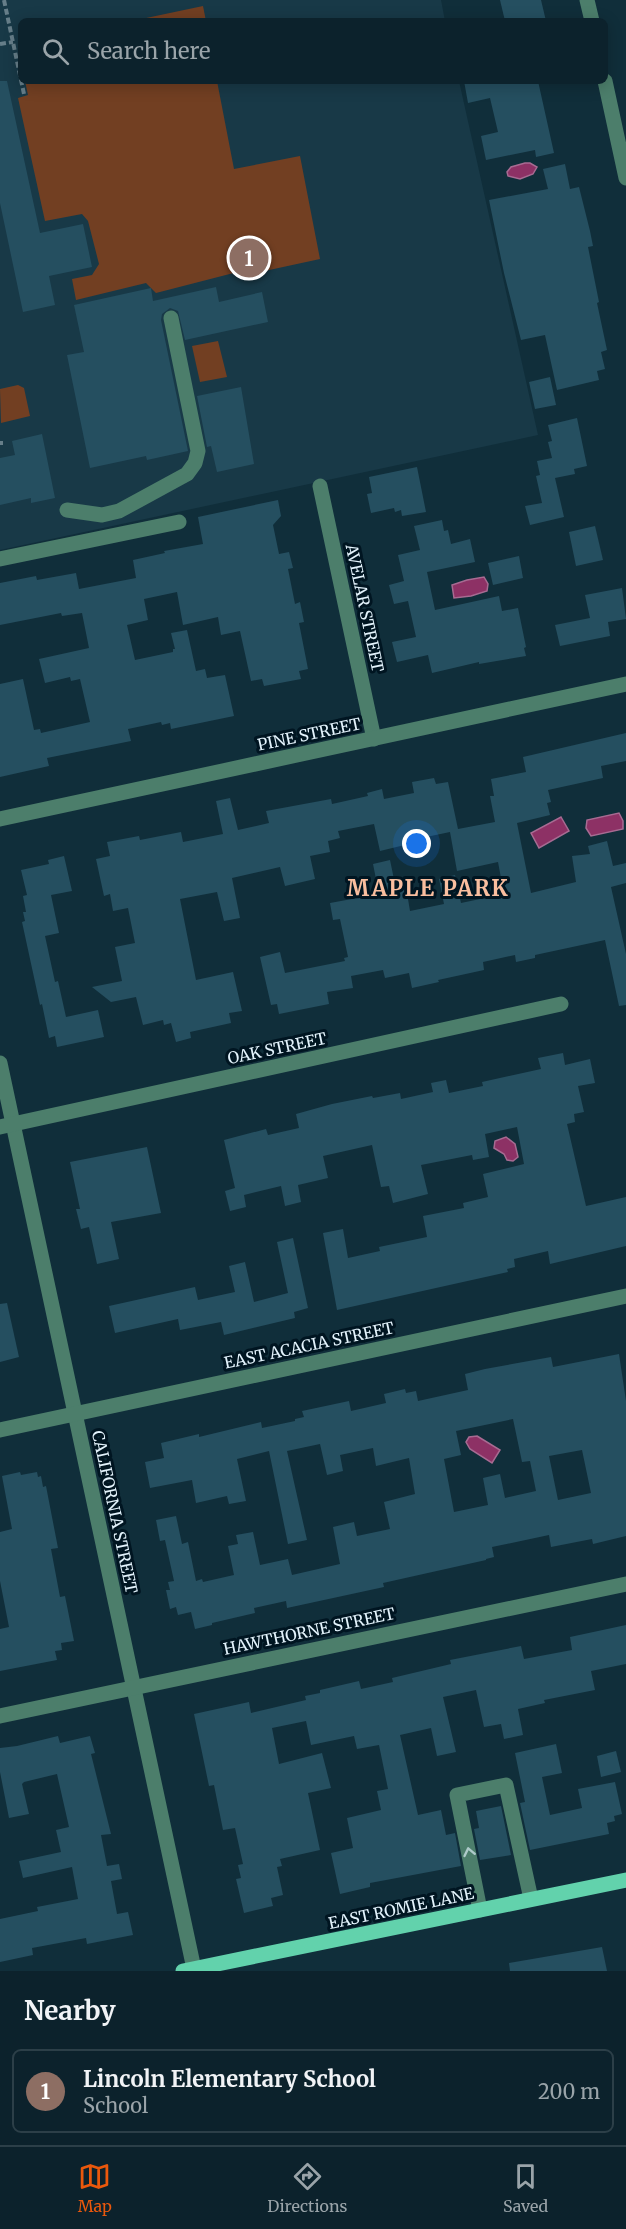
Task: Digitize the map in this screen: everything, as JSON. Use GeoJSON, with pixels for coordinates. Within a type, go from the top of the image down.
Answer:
{"type":"FeatureCollection","features":[{"type":"Feature","properties":{"kind":"main road","name":"EAST ROMIE LANE"},"geometry":{"type":"LineString","coordinates":[[188,1970],[626,1880]]}},
{"type":"Feature","properties":{"kind":"street"},"geometry":{"type":"LineString","coordinates":[[587,0],[591,18]]}},
{"type":"Feature","properties":{"kind":"street"},"geometry":{"type":"LineString","coordinates":[[606,84],[626,178]]}},
{"type":"Feature","properties":{"kind":"street"},"geometry":{"type":"LineString","coordinates":[[67,510],[102,515],[120,511],[187,474],[195,463],[198,451],[171,318]]}},
{"type":"Feature","properties":{"kind":"street","name":"AVELAR STREET"},"geometry":{"type":"LineString","coordinates":[[320,486],[374,739]]}},
{"type":"Feature","properties":{"kind":"street"},"geometry":{"type":"LineString","coordinates":[[0,559],[178,522]]}},
{"type":"Feature","properties":{"kind":"street","name":"PINE STREET"},"geometry":{"type":"LineString","coordinates":[[0,819],[626,684]]}},
{"type":"Feature","properties":{"kind":"street","name":"OAK STREET"},"geometry":{"type":"LineString","coordinates":[[7,1125],[561,1004]]}},
{"type":"Feature","properties":{"kind":"street","name":"CALIFORNIA STREET"},"geometry":{"type":"LineString","coordinates":[[0,1063],[7,1125],[75,1414],[134,1687],[188,1970]]}},
{"type":"Feature","properties":{"kind":"street","name":"EAST ACACIA STREET"},"geometry":{"type":"LineString","coordinates":[[0,1430],[626,1296]]}},
{"type":"Feature","properties":{"kind":"street","name":"HAWTHORNE STREET"},"geometry":{"type":"LineString","coordinates":[[0,1716],[626,1584]]}},
{"type":"Feature","properties":{"kind":"street"},"geometry":{"type":"LineString","coordinates":[[480,1910],[457,1795],[506,1785],[531,1899]]}},
{"type":"Feature","properties":{"kind":"path"},"geometry":{"type":"LineString","coordinates":[[4,0],[18,66]]}},
{"type":"Feature","properties":{"kind":"path"},"geometry":{"type":"LineString","coordinates":[[0,44],[13,42]]}},
{"type":"Feature","properties":{"kind":"path"},"geometry":{"type":"LineString","coordinates":[[22,84],[24,94]]}},
{"type":"Feature","properties":{"kind":"shaded area"},"geometry":{"type":"Polygon","coordinates":[[[0,0],[441,0],[444,18],[18,18],[18,84],[460,84],[538,435],[0,550],[0,0]]]}},
{"type":"Feature","properties":{"kind":"shaded area"},"geometry":{"type":"Polygon","coordinates":[[[203,6],[205,18],[146,18],[203,6]]]}},
{"type":"Feature","properties":{"kind":"shaded area"},"geometry":{"type":"Polygon","coordinates":[[[26,84],[218,84],[234,169],[300,156],[320,259],[260,272],[253,268],[156,293],[146,283],[76,300],[72,279],[92,275],[99,264],[88,221],[82,214],[45,221],[18,98],[28,95],[26,84]]]}},
{"type":"Feature","properties":{"kind":"shaded area"},"geometry":{"type":"Polygon","coordinates":[[[525,163],[537,167],[533,174],[520,179],[508,176],[507,172],[511,167],[525,163]]]}},
{"type":"Feature","properties":{"kind":"shaded area"},"geometry":{"type":"Polygon","coordinates":[[[218,341],[227,377],[200,382],[192,346],[218,341]]]}},
{"type":"Feature","properties":{"kind":"shaded area"},"geometry":{"type":"Polygon","coordinates":[[[18,385],[24,388],[30,416],[1,423],[0,389],[18,385]]]}},
{"type":"Feature","properties":{"kind":"shaded area"},"geometry":{"type":"Polygon","coordinates":[[[484,577],[488,584],[487,591],[454,598],[452,585],[484,577]]]}},
{"type":"Feature","properties":{"kind":"shaded area"},"geometry":{"type":"Polygon","coordinates":[[[619,813],[623,821],[623,829],[591,836],[586,828],[587,820],[619,813]]]}},
{"type":"Feature","properties":{"kind":"shaded area"},"geometry":{"type":"Polygon","coordinates":[[[561,817],[569,831],[539,848],[531,833],[561,817]]]}},
{"type":"Feature","properties":{"kind":"shaded area"},"geometry":{"type":"Polygon","coordinates":[[[506,1137],[515,1144],[518,1157],[513,1161],[507,1160],[504,1154],[494,1148],[495,1141],[506,1137]]]}},
{"type":"Feature","properties":{"kind":"shaded area"},"geometry":{"type":"Polygon","coordinates":[[[477,1436],[500,1450],[492,1463],[470,1449],[466,1442],[469,1437],[477,1436]]]}},
{"type":"Feature","properties":{"kind":"building"},"geometry":{"type":"Polygon","coordinates":[[[500,0],[541,0],[545,18],[504,18],[500,0]]]}},
{"type":"Feature","properties":{"kind":"building"},"geometry":{"type":"Polygon","coordinates":[[[0,81],[7,81],[40,233],[83,224],[92,267],[49,276],[55,305],[23,312],[0,203],[0,81]]]}},
{"type":"Feature","properties":{"kind":"building"},"geometry":{"type":"Polygon","coordinates":[[[465,84],[539,84],[554,153],[536,157],[535,150],[486,160],[481,136],[498,132],[490,98],[468,103],[465,84]]]}},
{"type":"Feature","properties":{"kind":"building"},"geometry":{"type":"Polygon","coordinates":[[[565,164],[570,189],[579,187],[590,231],[593,246],[588,247],[607,350],[601,352],[605,369],[597,371],[599,380],[557,390],[545,335],[521,340],[489,200],[548,189],[543,169],[565,164]]]}},
{"type":"Feature","properties":{"kind":"building"},"geometry":{"type":"Polygon","coordinates":[[[216,287],[219,302],[262,292],[268,322],[185,340],[178,311],[170,308],[162,314],[161,320],[188,451],[147,460],[146,456],[90,468],[67,355],[84,352],[74,305],[151,288],[153,301],[216,287]]]}},
{"type":"Feature","properties":{"kind":"building"},"geometry":{"type":"Polygon","coordinates":[[[550,377],[556,405],[535,409],[529,382],[550,377]]]}},
{"type":"Feature","properties":{"kind":"building"},"geometry":{"type":"Polygon","coordinates":[[[241,387],[254,464],[217,472],[211,446],[207,447],[197,396],[241,387]]]}},
{"type":"Feature","properties":{"kind":"building"},"geometry":{"type":"Polygon","coordinates":[[[577,418],[587,466],[574,469],[575,474],[555,478],[564,517],[530,525],[525,506],[542,503],[536,476],[540,475],[537,461],[552,458],[548,442],[552,441],[548,425],[577,418]]]}},
{"type":"Feature","properties":{"kind":"building"},"geometry":{"type":"Polygon","coordinates":[[[42,434],[55,498],[31,503],[31,498],[0,505],[0,458],[15,455],[12,441],[42,434]]]}},
{"type":"Feature","properties":{"kind":"building"},"geometry":{"type":"Polygon","coordinates":[[[417,467],[426,512],[402,516],[401,510],[395,512],[394,508],[371,513],[367,494],[372,493],[369,477],[417,467]]]}},
{"type":"Feature","properties":{"kind":"building"},"geometry":{"type":"Polygon","coordinates":[[[278,500],[281,516],[273,525],[279,554],[289,552],[293,568],[288,569],[295,604],[300,602],[304,622],[299,623],[308,669],[299,671],[301,679],[264,686],[262,679],[251,681],[240,631],[221,635],[218,617],[183,625],[177,592],[144,599],[148,620],[127,625],[135,660],[173,652],[175,649],[171,633],[187,630],[196,671],[205,669],[207,678],[225,675],[234,716],[171,729],[170,723],[162,725],[161,722],[128,729],[131,741],[47,758],[49,766],[0,777],[0,684],[23,679],[34,730],[40,729],[41,733],[90,722],[80,679],[71,681],[70,677],[45,683],[39,659],[89,648],[82,613],[62,616],[61,613],[0,625],[0,583],[36,576],[37,580],[76,573],[79,589],[136,578],[133,560],[165,553],[164,551],[203,544],[198,517],[278,500]]]}},
{"type":"Feature","properties":{"kind":"building"},"geometry":{"type":"Polygon","coordinates":[[[442,520],[444,531],[448,530],[451,544],[470,539],[475,562],[427,572],[435,610],[499,596],[502,611],[518,608],[526,656],[479,664],[479,662],[432,673],[428,655],[397,662],[392,642],[416,637],[408,601],[394,604],[389,585],[404,581],[398,555],[420,550],[414,526],[442,520]]]}},
{"type":"Feature","properties":{"kind":"building"},"geometry":{"type":"Polygon","coordinates":[[[595,526],[603,560],[576,566],[569,532],[595,526]]]}},
{"type":"Feature","properties":{"kind":"building"},"geometry":{"type":"Polygon","coordinates":[[[519,556],[523,578],[493,585],[488,563],[519,556]]]}},
{"type":"Feature","properties":{"kind":"building"},"geometry":{"type":"Polygon","coordinates":[[[622,588],[626,619],[608,622],[610,636],[560,646],[555,625],[590,618],[585,595],[622,588]]]}},
{"type":"Feature","properties":{"kind":"building"},"geometry":{"type":"Polygon","coordinates":[[[626,733],[626,761],[601,766],[603,778],[548,790],[551,802],[547,803],[550,815],[517,823],[531,893],[576,882],[572,856],[590,854],[588,846],[607,841],[613,866],[626,863],[626,883],[611,887],[626,954],[626,1005],[619,1006],[605,940],[535,955],[535,958],[516,962],[515,955],[483,962],[484,970],[412,988],[409,973],[385,978],[383,970],[351,976],[353,988],[327,992],[329,1004],[279,1014],[277,1004],[271,1005],[260,957],[280,952],[285,973],[345,961],[344,958],[348,957],[340,919],[333,920],[330,903],[379,894],[373,864],[390,860],[396,889],[406,887],[410,911],[444,904],[439,879],[455,875],[461,903],[504,894],[498,862],[457,871],[450,832],[412,840],[413,843],[380,851],[374,824],[338,831],[340,838],[328,841],[330,852],[310,856],[315,879],[285,886],[280,867],[232,878],[240,918],[224,921],[217,892],[180,899],[196,980],[233,972],[242,1011],[229,1013],[231,1023],[190,1032],[191,1038],[176,1042],[171,1023],[164,1025],[163,1020],[143,1025],[136,997],[111,1002],[92,987],[122,981],[115,947],[135,943],[128,908],[113,911],[110,894],[104,896],[96,859],[110,856],[107,842],[139,836],[140,840],[181,832],[183,842],[223,834],[216,801],[230,798],[238,830],[269,823],[266,811],[331,799],[332,804],[368,796],[367,793],[382,789],[384,799],[414,793],[412,782],[434,778],[436,784],[448,782],[458,829],[495,822],[490,796],[494,796],[491,779],[526,772],[523,757],[626,733]]]}},
{"type":"Feature","properties":{"kind":"building"},"geometry":{"type":"Polygon","coordinates":[[[64,856],[72,891],[51,895],[59,933],[45,936],[55,982],[58,981],[66,1017],[98,1010],[104,1037],[57,1047],[55,1036],[49,1038],[22,922],[25,921],[23,912],[26,912],[23,896],[27,895],[21,870],[49,864],[48,860],[64,856]]]}},
{"type":"Feature","properties":{"kind":"building"},"geometry":{"type":"Polygon","coordinates":[[[563,1053],[565,1065],[590,1059],[595,1083],[578,1086],[584,1112],[574,1114],[575,1122],[567,1124],[586,1206],[626,1197],[626,1246],[550,1264],[548,1251],[514,1259],[515,1267],[507,1269],[508,1272],[337,1310],[323,1233],[343,1229],[348,1258],[380,1251],[379,1247],[427,1237],[423,1216],[464,1208],[463,1203],[488,1197],[483,1174],[524,1164],[517,1127],[485,1134],[489,1157],[473,1160],[472,1155],[421,1165],[428,1194],[393,1203],[389,1186],[381,1187],[372,1145],[323,1156],[328,1178],[298,1185],[301,1202],[285,1206],[281,1186],[244,1195],[246,1207],[230,1211],[225,1191],[235,1188],[224,1140],[266,1129],[268,1135],[299,1128],[296,1114],[332,1104],[372,1096],[373,1098],[400,1093],[401,1099],[433,1092],[431,1083],[446,1080],[449,1093],[483,1086],[482,1082],[541,1069],[538,1058],[563,1053]]]}},
{"type":"Feature","properties":{"kind":"building"},"geometry":{"type":"Polygon","coordinates":[[[147,1147],[161,1213],[111,1222],[119,1259],[97,1264],[89,1227],[81,1229],[76,1209],[80,1209],[70,1162],[147,1147]]]}},
{"type":"Feature","properties":{"kind":"building"},"geometry":{"type":"Polygon","coordinates":[[[293,1238],[308,1308],[294,1312],[295,1318],[224,1335],[221,1322],[180,1330],[178,1319],[115,1333],[109,1306],[195,1287],[198,1300],[235,1292],[229,1266],[245,1262],[254,1302],[288,1293],[277,1242],[293,1238]]]}},
{"type":"Feature","properties":{"kind":"building"},"geometry":{"type":"Polygon","coordinates":[[[7,1303],[19,1357],[0,1362],[0,1304],[7,1303]]]}},
{"type":"Feature","properties":{"kind":"building"},"geometry":{"type":"Polygon","coordinates":[[[619,1354],[626,1401],[626,1536],[593,1544],[592,1539],[551,1547],[549,1535],[492,1547],[494,1557],[486,1560],[383,1583],[384,1587],[287,1608],[286,1601],[254,1608],[255,1613],[195,1629],[191,1612],[178,1615],[176,1607],[170,1609],[166,1590],[170,1590],[168,1582],[174,1581],[165,1540],[160,1541],[156,1520],[176,1516],[182,1544],[188,1542],[196,1581],[202,1579],[203,1582],[234,1575],[228,1546],[238,1544],[236,1535],[253,1532],[260,1565],[288,1559],[292,1575],[340,1564],[333,1527],[354,1522],[357,1536],[390,1529],[384,1502],[415,1494],[409,1458],[376,1466],[373,1448],[340,1455],[343,1471],[327,1475],[320,1444],[287,1451],[307,1540],[288,1544],[269,1451],[237,1459],[246,1501],[229,1504],[227,1496],[196,1503],[192,1480],[150,1488],[145,1462],[164,1458],[161,1443],[199,1434],[199,1437],[261,1422],[262,1428],[295,1421],[295,1419],[304,1417],[302,1411],[349,1401],[351,1411],[386,1403],[384,1394],[405,1389],[406,1393],[416,1391],[418,1401],[468,1390],[465,1374],[485,1369],[551,1357],[553,1367],[619,1354]],[[513,1419],[456,1431],[461,1455],[444,1459],[454,1512],[488,1505],[483,1478],[500,1474],[505,1498],[536,1491],[530,1461],[522,1462],[513,1419]],[[582,1450],[549,1456],[558,1500],[591,1493],[582,1450]]]}},
{"type":"Feature","properties":{"kind":"building"},"geometry":{"type":"Polygon","coordinates":[[[20,1472],[21,1475],[37,1472],[38,1477],[41,1476],[43,1487],[46,1486],[58,1548],[51,1549],[60,1597],[65,1596],[74,1641],[61,1643],[62,1650],[55,1651],[57,1660],[0,1671],[0,1629],[9,1627],[0,1581],[0,1532],[12,1529],[2,1476],[20,1472]]]}},
{"type":"Feature","properties":{"kind":"building"},"geometry":{"type":"Polygon","coordinates":[[[626,1625],[626,1664],[591,1671],[595,1690],[544,1700],[545,1703],[518,1709],[523,1735],[504,1739],[501,1724],[484,1727],[476,1690],[443,1697],[456,1752],[437,1756],[431,1728],[400,1735],[418,1815],[441,1810],[446,1835],[455,1833],[461,1866],[370,1883],[370,1887],[340,1894],[331,1853],[353,1848],[347,1818],[381,1810],[377,1791],[388,1789],[379,1745],[357,1749],[354,1736],[311,1745],[306,1721],[272,1728],[279,1764],[322,1753],[331,1788],[308,1793],[320,1850],[280,1859],[282,1866],[277,1867],[283,1895],[271,1898],[273,1906],[244,1913],[236,1879],[241,1878],[238,1865],[243,1864],[235,1828],[223,1830],[214,1785],[209,1786],[194,1714],[249,1702],[251,1713],[306,1700],[305,1696],[320,1693],[320,1690],[359,1681],[361,1689],[393,1682],[392,1678],[451,1664],[450,1660],[521,1646],[524,1659],[572,1650],[570,1637],[626,1625]]]}},
{"type":"Feature","properties":{"kind":"building"},"geometry":{"type":"Polygon","coordinates":[[[58,1736],[60,1743],[90,1736],[95,1753],[91,1754],[111,1834],[101,1835],[107,1866],[119,1864],[122,1879],[111,1881],[117,1914],[128,1912],[133,1935],[87,1944],[86,1938],[32,1948],[33,1955],[0,1962],[0,1919],[38,1911],[37,1907],[78,1899],[72,1867],[23,1878],[19,1861],[61,1852],[56,1830],[69,1827],[57,1774],[24,1782],[22,1784],[29,1814],[9,1818],[0,1772],[0,1748],[58,1736]]]}},
{"type":"Feature","properties":{"kind":"building"},"geometry":{"type":"Polygon","coordinates":[[[556,1744],[562,1773],[542,1777],[550,1815],[582,1808],[578,1789],[615,1782],[622,1814],[614,1816],[615,1821],[607,1823],[609,1834],[530,1850],[520,1803],[525,1802],[515,1753],[556,1744]]]}},
{"type":"Feature","properties":{"kind":"building"},"geometry":{"type":"Polygon","coordinates":[[[616,1751],[621,1772],[601,1777],[597,1756],[616,1751]]]}},
{"type":"Feature","properties":{"kind":"building"},"geometry":{"type":"Polygon","coordinates":[[[501,1806],[511,1855],[480,1860],[474,1829],[479,1828],[476,1811],[501,1806]]]}},
{"type":"Feature","properties":{"kind":"building"},"geometry":{"type":"Polygon","coordinates":[[[602,1947],[607,1971],[510,1971],[509,1963],[602,1947]]]}},
{"type":"Feature","properties":{"kind":"place","name":"Lincoln Elementary School"},"geometry":{"type":"Point","coordinates":[249,258]}},
{"type":"Feature","properties":{"kind":"district","name":"MAPLE PARK"},"geometry":{"type":"Point","coordinates":[428,888]}}]}
